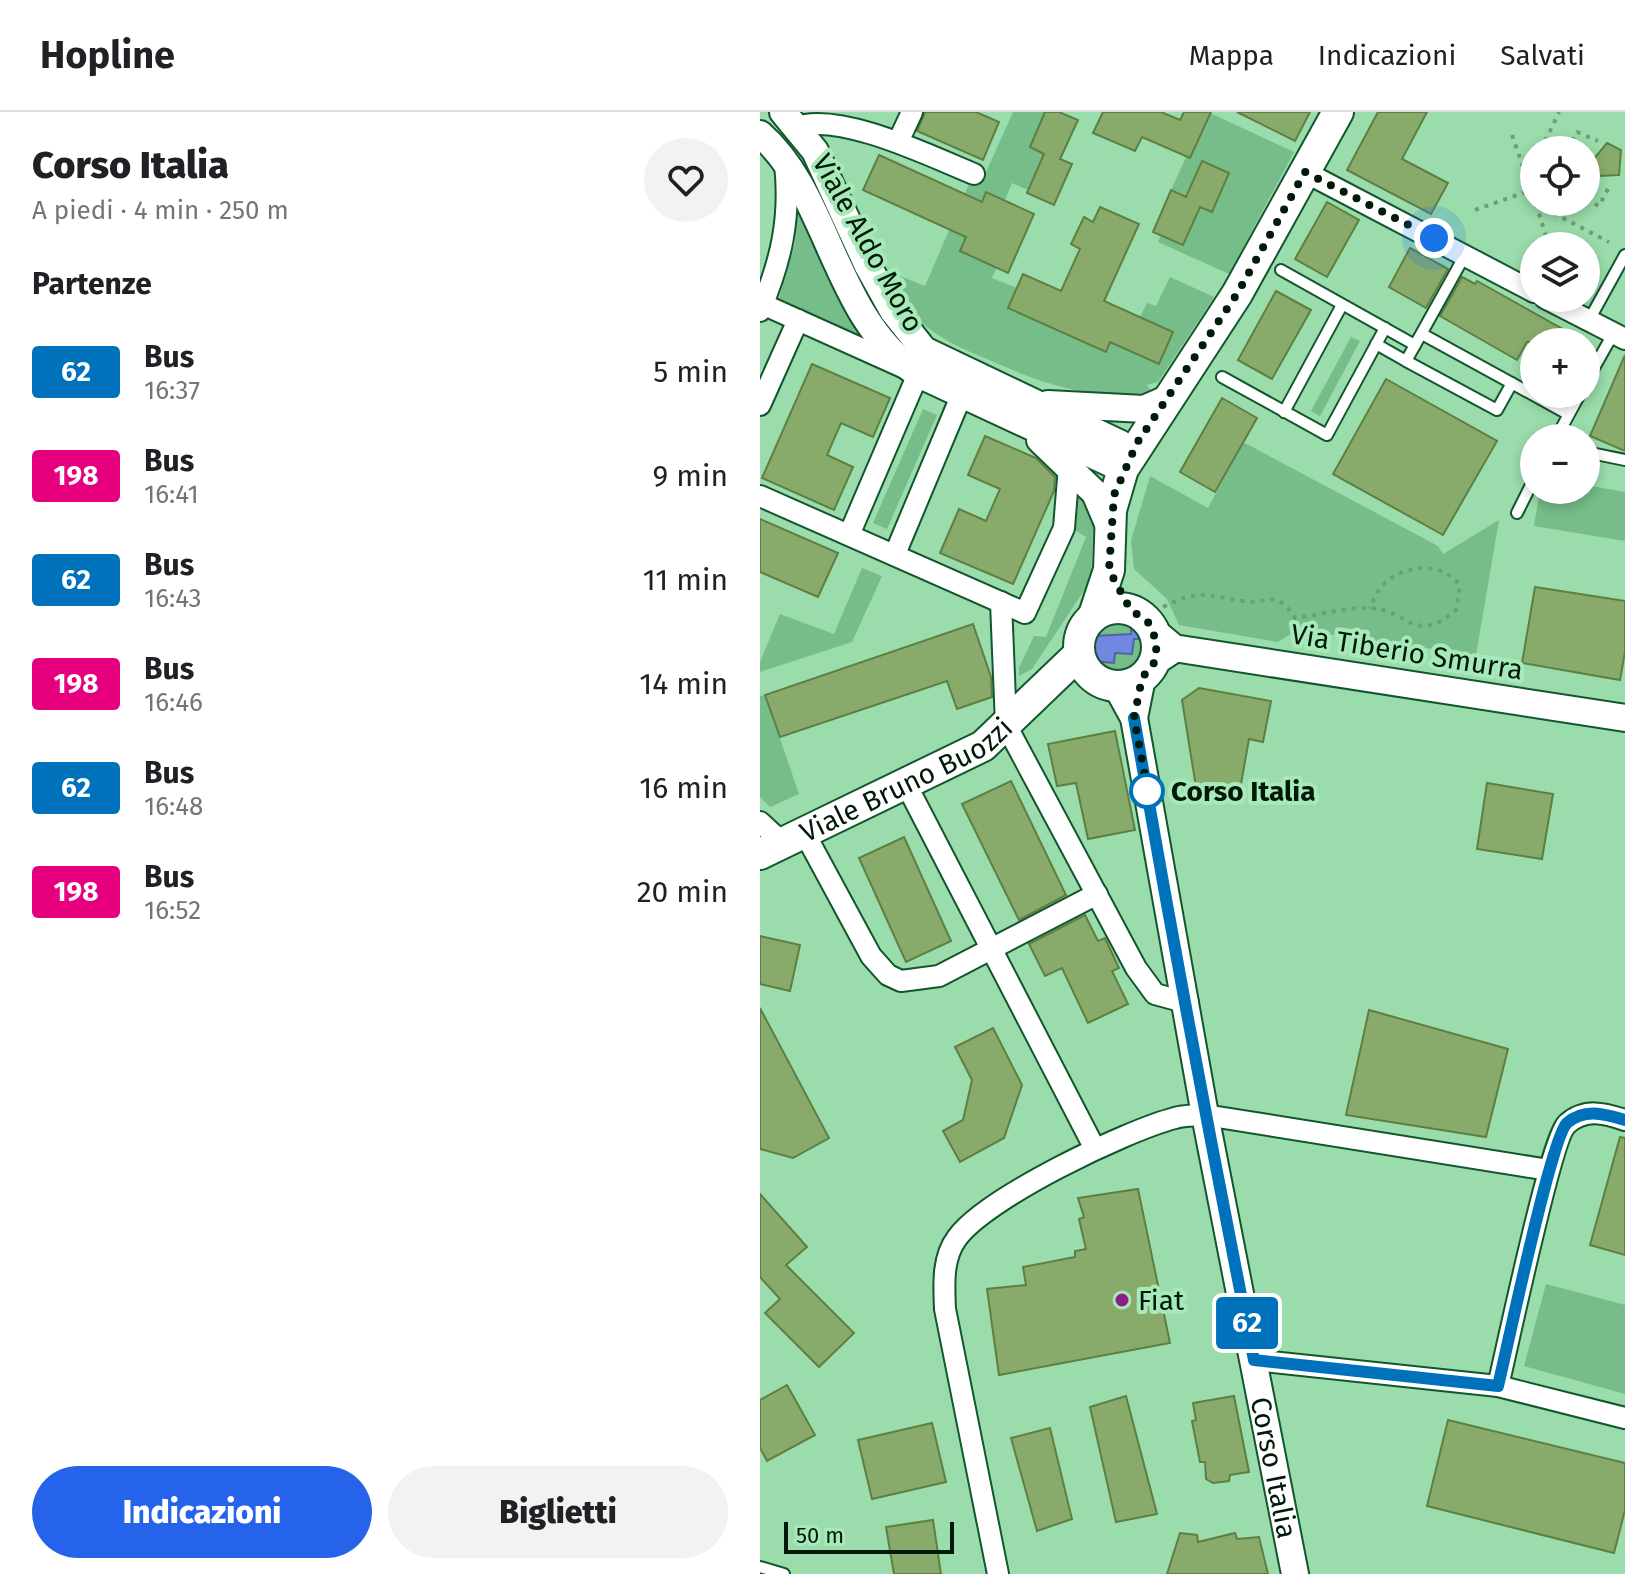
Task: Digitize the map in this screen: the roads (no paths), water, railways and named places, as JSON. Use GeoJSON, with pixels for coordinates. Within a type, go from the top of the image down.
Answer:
{"type":"FeatureCollection","features":[{"type":"Feature","properties":{"kind":"main road"},"geometry":{"type":"LineString","coordinates":[[1109,570],[1148,613],[1157,644],[1137,678],[1095,680],[1083,663],[1081,632],[1094,615],[1109,570],[1109,526],[1114,495],[1128,460],[1237,294],[1338,112]]}},
{"type":"Feature","properties":{"kind":"main road"},"geometry":{"type":"LineString","coordinates":[[1094,615],[1105,609],[1148,613]]}},
{"type":"Feature","properties":{"kind":"main road","name":"Viale Bruno Buozzi"},"geometry":{"type":"LineString","coordinates":[[784,844],[983,746],[1041,690],[1083,663]]}},
{"type":"Feature","properties":{"kind":"street"},"geometry":{"type":"LineString","coordinates":[[898,142],[912,112]]}},
{"type":"Feature","properties":{"kind":"street"},"geometry":{"type":"LineString","coordinates":[[790,119],[842,119],[974,174]]}},
{"type":"Feature","properties":{"kind":"street","name":"Viale Aldo Moro"},"geometry":{"type":"LineString","coordinates":[[790,119],[822,165],[868,266],[913,339],[936,358],[1112,464],[1128,460]]}},
{"type":"Feature","properties":{"kind":"street","name":"Viale Aldo Moro"},"geometry":{"type":"LineString","coordinates":[[760,134],[785,160],[877,337],[897,360],[918,374],[962,394],[1017,408],[1051,405],[1135,409],[1152,407],[1167,399]]}},
{"type":"Feature","properties":{"kind":"street"},"geometry":{"type":"LineString","coordinates":[[785,160],[788,196],[786,234],[776,274],[761,306],[918,374],[849,535]]}},
{"type":"Feature","properties":{"kind":"street"},"geometry":{"type":"LineString","coordinates":[[1305,172],[1520,284]]}},
{"type":"Feature","properties":{"kind":"street"},"geometry":{"type":"LineString","coordinates":[[1570,312],[1619,336]]}},
{"type":"Feature","properties":{"kind":"street"},"geometry":{"type":"LineString","coordinates":[[760,405],[798,320]]}},
{"type":"Feature","properties":{"kind":"street"},"geometry":{"type":"LineString","coordinates":[[895,554],[962,394]]}},
{"type":"Feature","properties":{"kind":"street","name":"Viale Aldo Moro"},"geometry":{"type":"LineString","coordinates":[[1017,408],[1101,501],[1109,526]]}},
{"type":"Feature","properties":{"kind":"street"},"geometry":{"type":"LineString","coordinates":[[760,496],[1025,613],[1064,528],[1069,466]]}},
{"type":"Feature","properties":{"kind":"street"},"geometry":{"type":"LineString","coordinates":[[1001,602],[1006,725],[1136,968],[1155,994],[1188,1003]]}},
{"type":"Feature","properties":{"kind":"street"},"geometry":{"type":"LineString","coordinates":[[1137,678],[1180,649],[1148,613]]}},
{"type":"Feature","properties":{"kind":"street","name":"Via Tiberio Smurra"},"geometry":{"type":"LineString","coordinates":[[1180,649],[1625,718]]}},
{"type":"Feature","properties":{"kind":"street","name":"Corso Italia"},"geometry":{"type":"LineString","coordinates":[[1137,678],[1134,718],[1188,1003],[1205,1115],[1295,1574]]}},
{"type":"Feature","properties":{"kind":"street"},"geometry":{"type":"LineString","coordinates":[[907,786],[1095,1149]]}},
{"type":"Feature","properties":{"kind":"street"},"geometry":{"type":"LineString","coordinates":[[760,822],[784,844],[871,956],[888,975],[901,981],[939,976],[1097,894]]}},
{"type":"Feature","properties":{"kind":"street"},"geometry":{"type":"LineString","coordinates":[[1498,1386],[1549,1170],[1564,1126],[1580,1114],[1594,1113],[1625,1120]]}},
{"type":"Feature","properties":{"kind":"street"},"geometry":{"type":"LineString","coordinates":[[998,1574],[945,1309],[944,1271],[954,1241],[972,1221],[1095,1149],[1176,1117],[1205,1115],[1549,1170]]}},
{"type":"Feature","properties":{"kind":"street","name":"Corso Italia"},"geometry":{"type":"LineString","coordinates":[[1254,1360],[1498,1386],[1625,1418]]}},
{"type":"Feature","properties":{"kind":"lane"},"geometry":{"type":"LineString","coordinates":[[1406,361],[1465,255]]}},
{"type":"Feature","properties":{"kind":"lane"},"geometry":{"type":"LineString","coordinates":[[1588,322],[1625,255]]}},
{"type":"Feature","properties":{"kind":"lane"},"geometry":{"type":"LineString","coordinates":[[1281,270],[1415,345]]}},
{"type":"Feature","properties":{"kind":"lane"},"geometry":{"type":"LineString","coordinates":[[1284,412],[1342,305]]}},
{"type":"Feature","properties":{"kind":"lane"},"geometry":{"type":"LineString","coordinates":[[1222,377],[1327,435],[1385,328]]}},
{"type":"Feature","properties":{"kind":"lane"},"geometry":{"type":"LineString","coordinates":[[1422,334],[1568,414]]}},
{"type":"Feature","properties":{"kind":"lane"},"geometry":{"type":"LineString","coordinates":[[1600,362],[1619,336]]}},
{"type":"Feature","properties":{"kind":"lane"},"geometry":{"type":"LineString","coordinates":[[1376,344],[1497,410],[1512,383]]}},
{"type":"Feature","properties":{"kind":"lane"},"geometry":{"type":"LineString","coordinates":[[1563,424],[1572,408]]}},
{"type":"Feature","properties":{"kind":"lane"},"geometry":{"type":"LineString","coordinates":[[1600,455],[1625,460]]}},
{"type":"Feature","properties":{"kind":"lane"},"geometry":{"type":"LineString","coordinates":[[1517,513],[1522,504]]}},
{"type":"Feature","properties":{"kind":"lane"},"geometry":{"type":"LineString","coordinates":[[760,1567],[784,1574]]}},
{"type":"Feature","properties":{"kind":"water"},"geometry":{"type":"Polygon","coordinates":[[[1131,626],[1145,627],[1144,639],[1134,639],[1132,654],[1115,653],[1114,663],[1092,661],[1094,636],[1131,634],[1131,626]]]}},
{"type":"Feature","properties":{"kind":"place","name":"Corso Italia"},"geometry":{"type":"Point","coordinates":[1147,791]}},
{"type":"Feature","properties":{"kind":"place","name":"Fiat"},"geometry":{"type":"Point","coordinates":[1122,1300]}}]}
